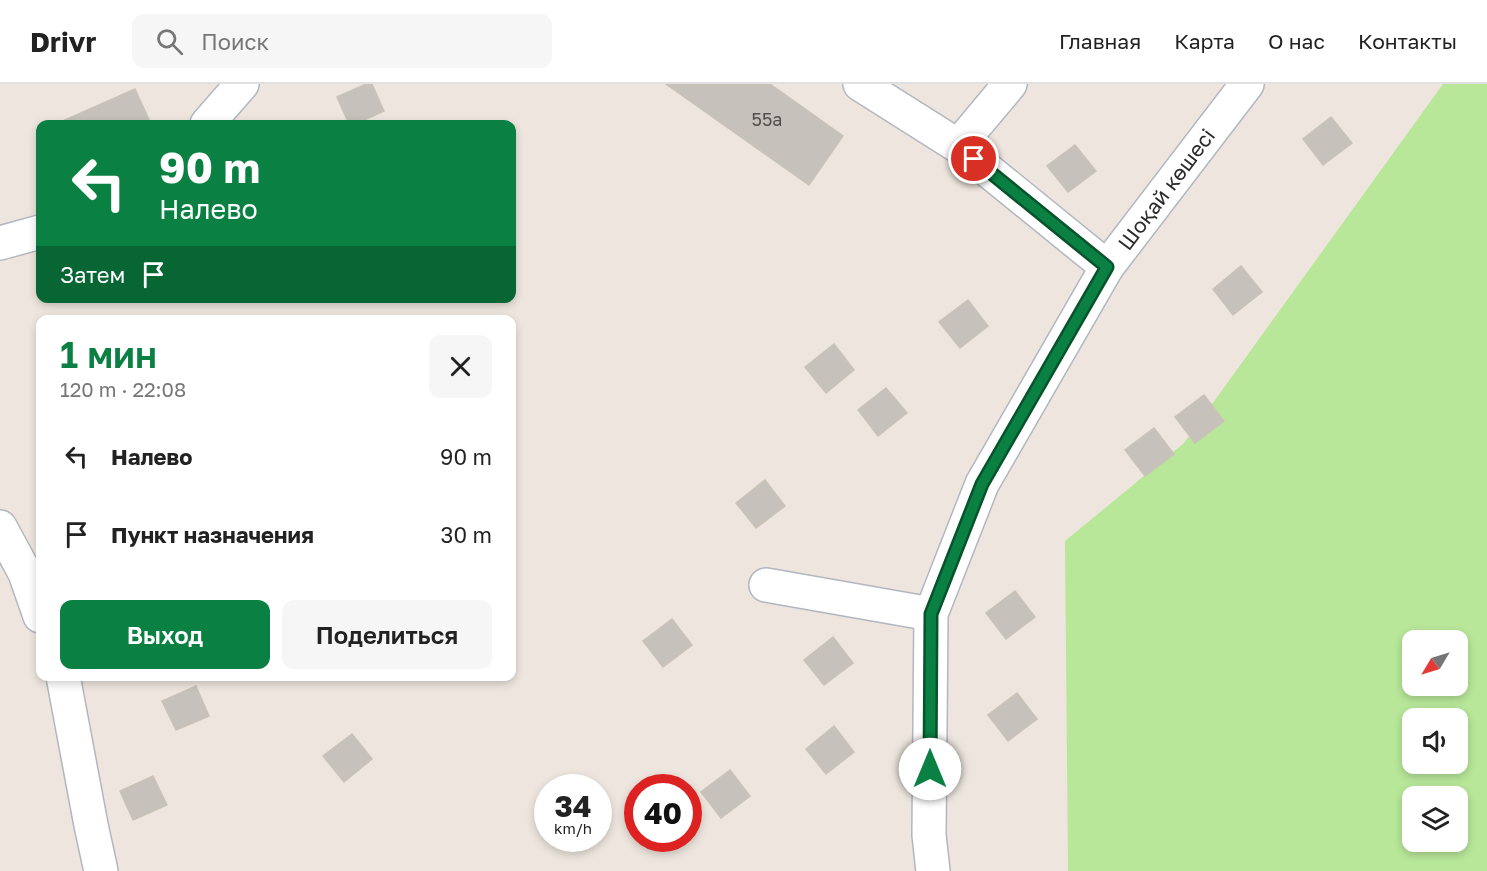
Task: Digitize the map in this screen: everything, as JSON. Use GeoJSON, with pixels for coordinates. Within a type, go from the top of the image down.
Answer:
{"type":"FeatureCollection","features":[{"type":"Feature","properties":{"kind":"street"},"geometry":{"type":"LineString","coordinates":[[210,120],[242,84]]}},
{"type":"Feature","properties":{"kind":"street"},"geometry":{"type":"LineString","coordinates":[[860,84],[958,146],[1107,267]]}},
{"type":"Feature","properties":{"kind":"street"},"geometry":{"type":"LineString","coordinates":[[958,146],[1010,84]]}},
{"type":"Feature","properties":{"kind":"street","name":"Шоқай көшесі"},"geometry":{"type":"LineString","coordinates":[[933,871],[929,835],[931,614],[982,484],[1107,267],[1247,84]]}},
{"type":"Feature","properties":{"kind":"street"},"geometry":{"type":"LineString","coordinates":[[0,243],[36,233]]}},
{"type":"Feature","properties":{"kind":"street"},"geometry":{"type":"LineString","coordinates":[[0,527],[25,573],[36,605]]}},
{"type":"Feature","properties":{"kind":"street"},"geometry":{"type":"LineString","coordinates":[[766,585],[931,614]]}},
{"type":"Feature","properties":{"kind":"street"},"geometry":{"type":"LineString","coordinates":[[64,681],[101,871]]}},
{"type":"Feature","properties":{"kind":"green space"},"geometry":{"type":"Polygon","coordinates":[[[1443,84],[1487,84],[1487,871],[1068,871],[1065,541],[1184,443],[1443,84]]]}},
{"type":"Feature","properties":{"kind":"building"},"geometry":{"type":"Polygon","coordinates":[[[366,84],[372,84],[384,111],[364,120],[347,120],[337,97],[366,84]]]}},
{"type":"Feature","properties":{"kind":"building"},"geometry":{"type":"Polygon","coordinates":[[[666,84],[770,84],[843,136],[809,185],[666,84]]]}},
{"type":"Feature","properties":{"kind":"building"},"geometry":{"type":"Polygon","coordinates":[[[135,89],[149,120],[65,120],[135,89]]]}},
{"type":"Feature","properties":{"kind":"building"},"geometry":{"type":"Polygon","coordinates":[[[1331,117],[1352,143],[1323,165],[1303,139],[1331,117]]]}},
{"type":"Feature","properties":{"kind":"building"},"geometry":{"type":"Polygon","coordinates":[[[1075,145],[1096,171],[1068,192],[1047,166],[1075,145]]]}},
{"type":"Feature","properties":{"kind":"building"},"geometry":{"type":"Polygon","coordinates":[[[1241,266],[1262,292],[1233,315],[1213,289],[1241,266]]]}},
{"type":"Feature","properties":{"kind":"building"},"geometry":{"type":"Polygon","coordinates":[[[968,300],[988,326],[960,348],[939,322],[968,300]]]}},
{"type":"Feature","properties":{"kind":"building"},"geometry":{"type":"Polygon","coordinates":[[[834,344],[854,370],[826,393],[805,367],[834,344]]]}},
{"type":"Feature","properties":{"kind":"building"},"geometry":{"type":"Polygon","coordinates":[[[886,388],[907,413],[878,436],[858,410],[886,388]]]}},
{"type":"Feature","properties":{"kind":"building"},"geometry":{"type":"Polygon","coordinates":[[[1204,395],[1224,421],[1195,443],[1175,417],[1204,395]]]}},
{"type":"Feature","properties":{"kind":"building"},"geometry":{"type":"Polygon","coordinates":[[[1154,428],[1174,454],[1145,476],[1125,450],[1154,428]]]}},
{"type":"Feature","properties":{"kind":"building"},"geometry":{"type":"Polygon","coordinates":[[[765,480],[785,506],[756,528],[736,503],[765,480]]]}},
{"type":"Feature","properties":{"kind":"building"},"geometry":{"type":"Polygon","coordinates":[[[1015,591],[1035,617],[1006,639],[986,613],[1015,591]]]}},
{"type":"Feature","properties":{"kind":"building"},"geometry":{"type":"Polygon","coordinates":[[[672,619],[692,645],[663,667],[643,641],[672,619]]]}},
{"type":"Feature","properties":{"kind":"building"},"geometry":{"type":"Polygon","coordinates":[[[833,637],[853,663],[824,685],[804,660],[833,637]]]}},
{"type":"Feature","properties":{"kind":"building"},"geometry":{"type":"Polygon","coordinates":[[[196,686],[209,716],[176,730],[162,701],[196,686]]]}},
{"type":"Feature","properties":{"kind":"building"},"geometry":{"type":"Polygon","coordinates":[[[1017,693],[1037,719],[1008,741],[988,715],[1017,693]]]}},
{"type":"Feature","properties":{"kind":"building"},"geometry":{"type":"Polygon","coordinates":[[[834,726],[854,752],[826,774],[806,749],[834,726]]]}},
{"type":"Feature","properties":{"kind":"building"},"geometry":{"type":"Polygon","coordinates":[[[352,734],[372,759],[344,782],[323,756],[352,734]]]}},
{"type":"Feature","properties":{"kind":"building"},"geometry":{"type":"Polygon","coordinates":[[[730,770],[750,796],[721,818],[702,791],[730,770]]]}},
{"type":"Feature","properties":{"kind":"building"},"geometry":{"type":"Polygon","coordinates":[[[153,776],[167,805],[133,820],[120,791],[153,776]]]}},
{"type":"Feature","properties":{"kind":"route"},"geometry":{"type":"LineString","coordinates":[[930,769],[931,614],[982,484],[1107,267],[974,159]]}}]}
